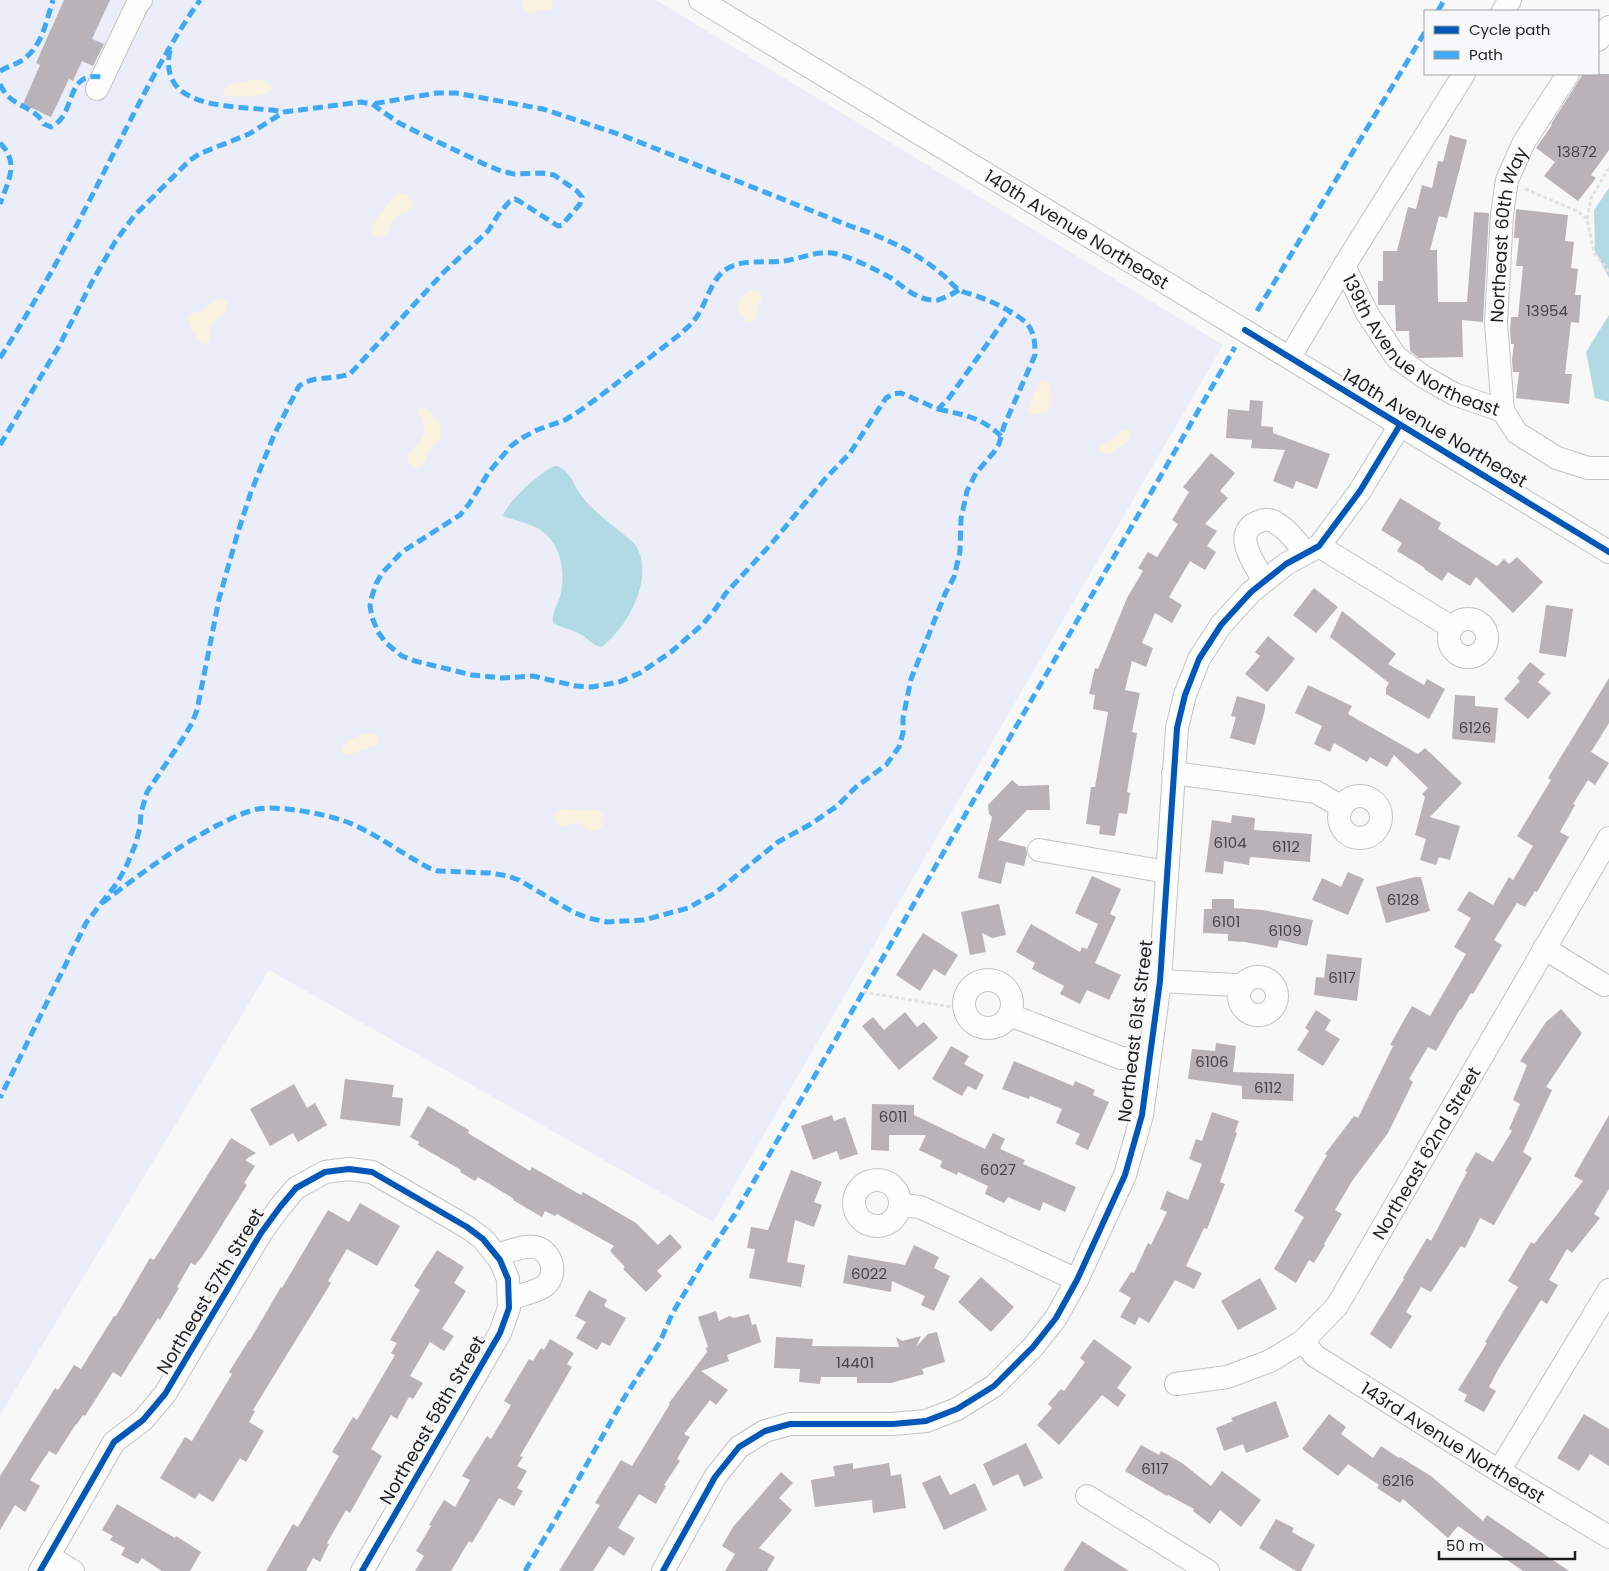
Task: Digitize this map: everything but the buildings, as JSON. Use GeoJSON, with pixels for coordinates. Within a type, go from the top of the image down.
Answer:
{"type":"FeatureCollection","features":[{"type":"Feature","properties":{"kind":"street"},"geometry":{"type":"LineString","coordinates":[[97,90],[136,5],[141,0]]}},
{"type":"Feature","properties":{"kind":"street","name":"140th Avenue Northeast"},"geometry":{"type":"LineString","coordinates":[[700,0],[1609,552]]}},
{"type":"Feature","properties":{"kind":"street"},"geometry":{"type":"LineString","coordinates":[[1599,39],[1609,27]]}},
{"type":"Feature","properties":{"kind":"street"},"geometry":{"type":"LineString","coordinates":[[1290,357],[1344,266],[1463,75]]}},
{"type":"Feature","properties":{"kind":"street","name":"Northeast 60th Way"},"geometry":{"type":"LineString","coordinates":[[1503,411],[1496,323],[1502,214],[1507,180],[1524,142],[1567,75]]}},
{"type":"Feature","properties":{"kind":"street","name":"139th Avenue Northeast"},"geometry":{"type":"LineString","coordinates":[[1344,266],[1367,313],[1396,357],[1454,394],[1503,411],[1517,434],[1556,458],[1588,468],[1609,468]]}},
{"type":"Feature","properties":{"kind":"street","name":"Northeast 61st Street"},"geometry":{"type":"LineString","coordinates":[[663,1571],[715,1477],[739,1447],[765,1430],[790,1424],[892,1424],[926,1421],[957,1409],[994,1386],[1032,1347],[1056,1318],[1077,1280],[1124,1175],[1142,1115],[1148,1059],[1160,981],[1177,728],[1185,695],[1199,659],[1221,625],[1251,592],[1264,581],[1286,564],[1312,549],[1360,491],[1400,425]]}},
{"type":"Feature","properties":{"kind":"street"},"geometry":{"type":"LineString","coordinates":[[1264,581],[1246,548],[1246,535],[1253,524],[1265,520],[1277,523],[1312,549],[1451,627]]}},
{"type":"Feature","properties":{"kind":"street"},"geometry":{"type":"LineString","coordinates":[[1173,773],[1316,792],[1342,807]]}},
{"type":"Feature","properties":{"kind":"street","name":"Northeast 62nd Street"},"geometry":{"type":"LineString","coordinates":[[1176,1384],[1227,1377],[1270,1361],[1303,1341],[1337,1306],[1609,838]]}},
{"type":"Feature","properties":{"kind":"street"},"geometry":{"type":"LineString","coordinates":[[1039,850],[1166,872]]}},
{"type":"Feature","properties":{"kind":"street"},"geometry":{"type":"LineString","coordinates":[[1544,948],[1604,985]]}},
{"type":"Feature","properties":{"kind":"street"},"geometry":{"type":"LineString","coordinates":[[987,980],[995,981],[1002,985],[1012,999],[1010,1015],[1006,1021],[992,1028],[985,1029],[971,1022],[966,1016],[964,1009],[966,993],[971,986],[987,980]]}},
{"type":"Feature","properties":{"kind":"street"},"geometry":{"type":"LineString","coordinates":[[1160,981],[1236,985],[1240,988]]}},
{"type":"Feature","properties":{"kind":"street"},"geometry":{"type":"LineString","coordinates":[[1010,1015],[1121,1058],[1148,1059]]}},
{"type":"Feature","properties":{"kind":"street","name":"Northeast 57th Street"},"geometry":{"type":"LineString","coordinates":[[45,1564],[114,1442],[143,1420],[165,1394],[261,1233],[296,1188],[325,1172],[349,1169],[372,1172],[467,1227],[483,1239],[496,1255],[509,1289]]}},
{"type":"Feature","properties":{"kind":"street"},"geometry":{"type":"LineString","coordinates":[[900,1205],[920,1207],[1077,1280]]}},
{"type":"Feature","properties":{"kind":"street"},"geometry":{"type":"LineString","coordinates":[[496,1255],[526,1247],[534,1247],[547,1254],[551,1260],[552,1273],[547,1284],[542,1288],[509,1289]]}},
{"type":"Feature","properties":{"kind":"street","name":"Northeast 58th Street"},"geometry":{"type":"LineString","coordinates":[[362,1571],[500,1333],[509,1308],[509,1289]]}},
{"type":"Feature","properties":{"kind":"street"},"geometry":{"type":"LineString","coordinates":[[1499,1471],[1609,1290]]}},
{"type":"Feature","properties":{"kind":"street","name":"143rd Avenue Northeast"},"geometry":{"type":"LineString","coordinates":[[1303,1341],[1314,1356],[1609,1537]]}},
{"type":"Feature","properties":{"kind":"street"},"geometry":{"type":"LineString","coordinates":[[1088,1496],[1208,1571]]}},
{"type":"Feature","properties":{"kind":"street"},"geometry":{"type":"LineString","coordinates":[[45,1564],[73,1571]]}},
{"type":"Feature","properties":{"kind":"path"},"geometry":{"type":"LineString","coordinates":[[1609,168],[1591,198],[1587,219],[1594,252],[1609,272]]}},
{"type":"Feature","properties":{"kind":"path"},"geometry":{"type":"LineString","coordinates":[[1507,180],[1577,211],[1587,219]]}},
{"type":"Feature","properties":{"kind":"path"},"geometry":{"type":"LineString","coordinates":[[863,992],[964,1009]]}},
{"type":"Feature","properties":{"kind":"shaded area"},"geometry":{"type":"Polygon","coordinates":[[[0,0],[656,0],[1223,345],[713,1222],[269,970],[0,1415],[0,0]]]}},
{"type":"Feature","properties":{"kind":"sand"},"geometry":{"type":"Polygon","coordinates":[[[522,0],[552,0],[549,10],[529,13],[524,9],[522,0]]]}},
{"type":"Feature","properties":{"kind":"sand"},"geometry":{"type":"Polygon","coordinates":[[[254,79],[267,81],[272,90],[248,96],[228,96],[224,94],[225,88],[229,85],[254,79]]]}},
{"type":"Feature","properties":{"kind":"sand"},"geometry":{"type":"Polygon","coordinates":[[[398,193],[404,193],[408,196],[413,205],[412,208],[399,214],[394,219],[388,233],[381,237],[375,237],[371,234],[371,227],[398,193]]]}},
{"type":"Feature","properties":{"kind":"sand"},"geometry":{"type":"Polygon","coordinates":[[[750,290],[759,291],[762,298],[758,305],[756,317],[750,322],[741,315],[738,306],[745,293],[750,290]]]}},
{"type":"Feature","properties":{"kind":"sand"},"geometry":{"type":"Polygon","coordinates":[[[221,299],[226,301],[226,312],[211,325],[210,340],[205,345],[193,332],[187,317],[192,313],[202,311],[214,301],[221,299]]]}},
{"type":"Feature","properties":{"kind":"sand"},"geometry":{"type":"Polygon","coordinates":[[[1042,380],[1048,381],[1051,384],[1052,406],[1046,412],[1031,416],[1027,410],[1038,384],[1042,380]]]}},
{"type":"Feature","properties":{"kind":"sand"},"geometry":{"type":"Polygon","coordinates":[[[425,408],[438,421],[440,435],[422,466],[416,468],[409,463],[407,456],[423,437],[424,427],[418,413],[420,409],[425,408]]]}},
{"type":"Feature","properties":{"kind":"sand"},"geometry":{"type":"Polygon","coordinates":[[[1127,429],[1131,435],[1126,443],[1109,454],[1100,452],[1099,448],[1102,444],[1113,439],[1122,430],[1127,429]]]}},
{"type":"Feature","properties":{"kind":"sand"},"geometry":{"type":"Polygon","coordinates":[[[372,733],[376,735],[379,741],[376,745],[349,755],[342,753],[344,745],[348,742],[372,733]]]}},
{"type":"Feature","properties":{"kind":"sand"},"geometry":{"type":"Polygon","coordinates":[[[561,809],[597,809],[604,817],[602,826],[595,831],[589,830],[577,822],[564,827],[557,823],[554,817],[555,812],[561,809]]]}},
{"type":"Feature","properties":{"kind":"water"},"geometry":{"type":"Polygon","coordinates":[[[1609,188],[1609,278],[1595,251],[1594,210],[1609,188]]]}},
{"type":"Feature","properties":{"kind":"water"},"geometry":{"type":"Polygon","coordinates":[[[1609,315],[1609,402],[1595,398],[1586,352],[1609,315]]]}},
{"type":"Feature","properties":{"kind":"water"},"geometry":{"type":"Polygon","coordinates":[[[561,467],[568,474],[581,495],[592,507],[634,543],[640,556],[642,570],[641,585],[636,600],[621,627],[601,647],[577,632],[553,623],[553,616],[561,593],[562,583],[561,563],[555,545],[542,531],[503,516],[510,503],[526,487],[550,468],[561,467]]]}},
{"type":"Feature","properties":{"kind":"marked path"},"geometry":{"type":"LineString","coordinates":[[0,71],[21,61],[34,49],[39,42],[53,0]]}},
{"type":"Feature","properties":{"kind":"marked path"},"geometry":{"type":"LineString","coordinates":[[0,358],[28,313],[67,243],[161,63],[200,0]]}},
{"type":"Feature","properties":{"kind":"marked path"},"geometry":{"type":"LineString","coordinates":[[1439,10],[1444,0]]}},
{"type":"Feature","properties":{"kind":"marked path"},"geometry":{"type":"LineString","coordinates":[[1257,311],[1424,34]]}},
{"type":"Feature","properties":{"kind":"marked path"},"geometry":{"type":"LineString","coordinates":[[170,50],[169,71],[176,86],[189,96],[227,106],[284,112]]}},
{"type":"Feature","properties":{"kind":"marked path"},"geometry":{"type":"LineString","coordinates":[[0,84],[10,98],[34,113],[44,124],[51,127],[65,113],[72,95],[81,80],[90,77],[102,77]]}},
{"type":"Feature","properties":{"kind":"marked path"},"geometry":{"type":"LineString","coordinates":[[102,903],[158,862],[201,834],[242,814],[268,808],[319,814],[352,824],[429,868],[438,871],[490,873],[508,876],[519,880],[573,912],[588,918],[607,922],[644,920],[688,908],[715,893],[778,842],[811,824],[837,806],[856,787],[886,765],[899,747],[903,733],[903,718],[911,679],[945,594],[954,577],[960,552],[961,519],[967,491],[976,473],[999,444],[1004,426],[1035,355],[1033,336],[1030,328],[1024,321],[998,305],[960,290],[934,268],[900,246],[624,136],[543,109],[456,93],[437,93],[372,104]]}},
{"type":"Feature","properties":{"kind":"marked path"},"geometry":{"type":"LineString","coordinates":[[0,445],[59,346],[115,242],[134,216],[189,161],[199,154],[249,134],[284,112],[361,102],[372,104],[399,123],[484,164],[514,174],[542,173],[554,175],[577,191],[582,197],[580,204],[562,225],[558,226],[515,199],[509,202],[488,231],[444,272],[350,374],[311,380],[299,386],[274,435],[251,492],[238,532],[219,599],[197,710],[192,723],[147,792],[136,843],[126,867],[117,883],[86,923],[0,1098]]}},
{"type":"Feature","properties":{"kind":"marked path"},"geometry":{"type":"LineString","coordinates":[[0,143],[6,150],[11,165],[9,180],[0,204]]}},
{"type":"Feature","properties":{"kind":"marked path"},"geometry":{"type":"LineString","coordinates":[[959,290],[938,300],[918,297],[891,278],[870,267],[832,253],[814,254],[784,261],[747,263],[726,269],[714,282],[697,316],[682,332],[578,412],[565,420],[537,430],[511,446],[489,472],[460,515],[402,552],[382,573],[371,599],[372,617],[378,632],[386,643],[402,656],[472,675],[502,678],[533,676],[576,686],[592,687],[619,682],[640,673],[671,652],[703,624],[726,593],[850,453],[886,398],[893,394],[901,393],[938,409],[949,398],[1010,312]]}},
{"type":"Feature","properties":{"kind":"marked path"},"geometry":{"type":"LineString","coordinates":[[525,1571],[624,1398],[660,1342],[672,1314],[735,1214],[1235,347]]}},
{"type":"Feature","properties":{"kind":"marked path"},"geometry":{"type":"LineString","coordinates":[[938,409],[964,415],[979,421],[1001,436]]}},
{"type":"Feature","properties":{"kind":"cycle path"},"geometry":{"type":"LineString","coordinates":[[1245,330],[1609,552]]}},
{"type":"Feature","properties":{"kind":"cycle path"},"geometry":{"type":"LineString","coordinates":[[663,1571],[715,1477],[739,1447],[765,1431],[790,1424],[893,1424],[926,1421],[957,1409],[994,1386],[1033,1347],[1056,1318],[1077,1280],[1125,1175],[1142,1115],[1160,981],[1177,728],[1185,695],[1199,659],[1221,625],[1251,592],[1286,564],[1319,546],[1360,491],[1400,425]]}},
{"type":"Feature","properties":{"kind":"cycle path"},"geometry":{"type":"LineString","coordinates":[[40,1571],[114,1442],[143,1420],[165,1394],[261,1233],[280,1207],[296,1188],[325,1172],[349,1169],[372,1172],[467,1227],[483,1239],[500,1260],[508,1279],[509,1308],[500,1333],[362,1571]]}}]}
